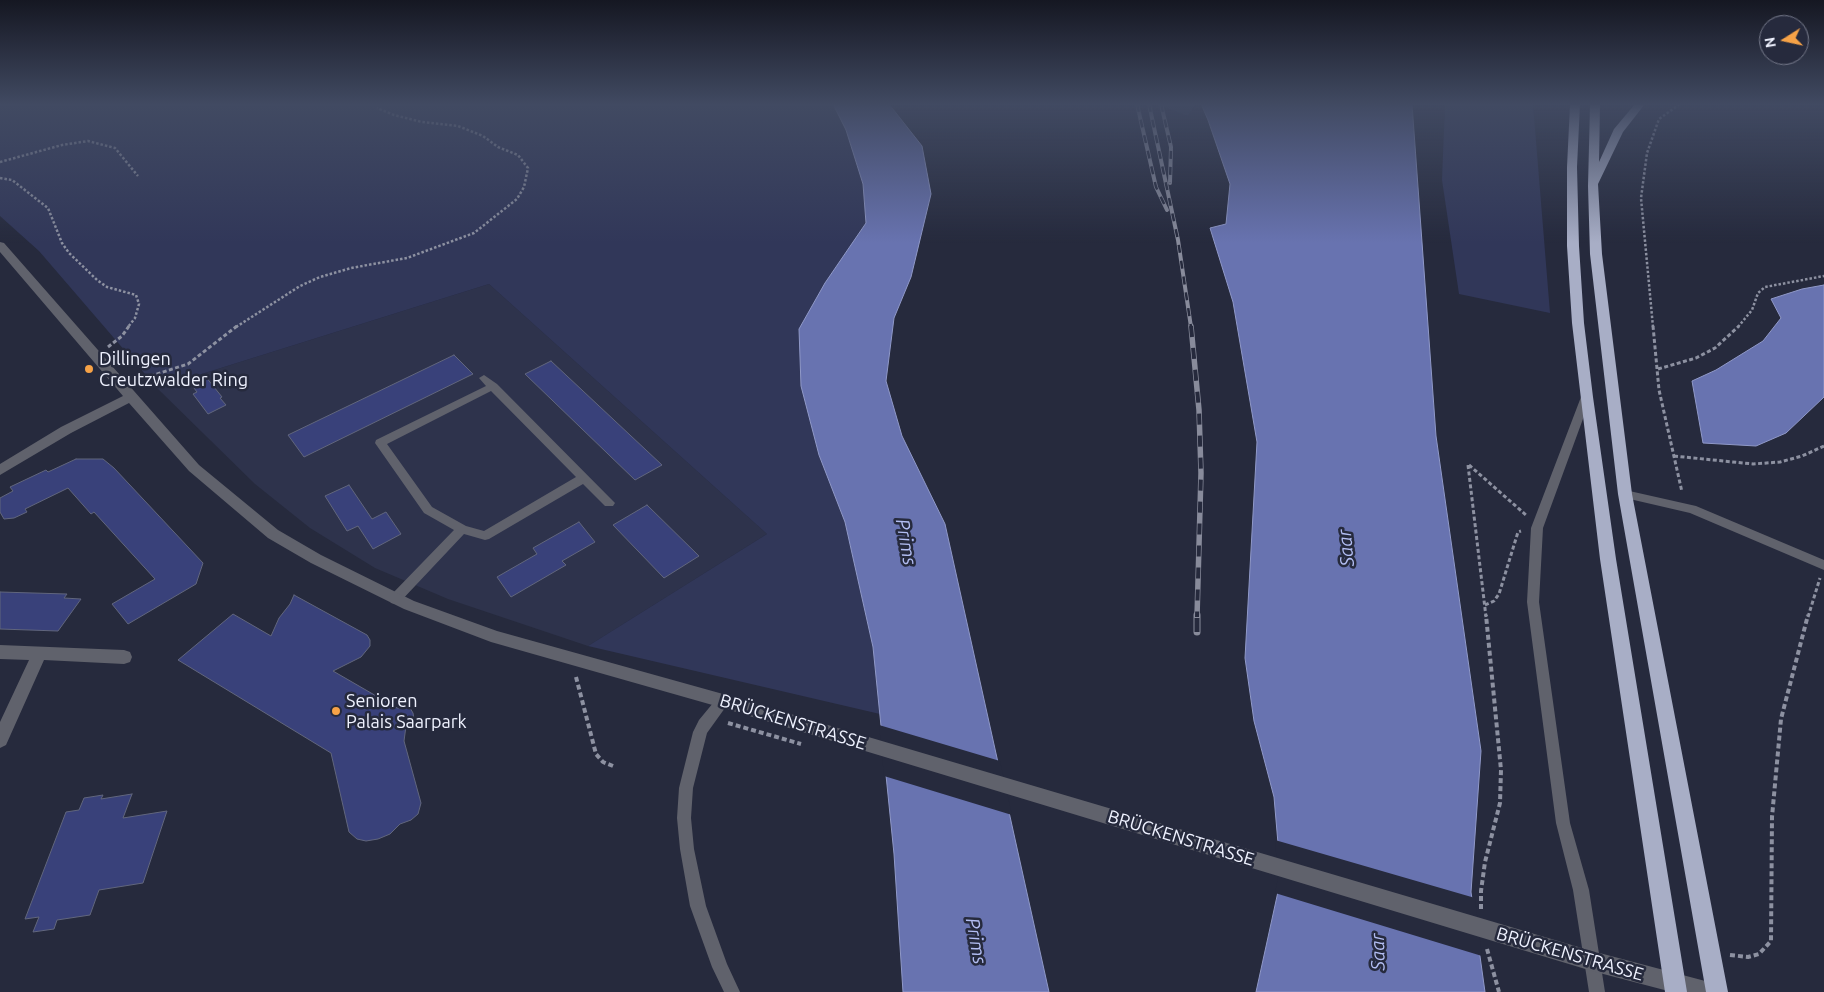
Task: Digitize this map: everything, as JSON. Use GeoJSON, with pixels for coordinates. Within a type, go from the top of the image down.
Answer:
{"type":"FeatureCollection","features":[{"type":"Feature","properties":{"kind":"highway"},"geometry":{"type":"LineString","coordinates":[[1573,150],[1573,246],[1578,323],[1586,397],[1608,559],[1676,992]]}},
{"type":"Feature","properties":{"kind":"highway"},"geometry":{"type":"LineString","coordinates":[[1593,150],[1596,254],[1603,324],[1626,494],[1718,992]]}},
{"type":"Feature","properties":{"kind":"highway"},"geometry":{"type":"LineString","coordinates":[[1593,186],[1609,150]]}},
{"type":"Feature","properties":{"kind":"street","name":"BRÜCKENSTRASSE"},"geometry":{"type":"LineString","coordinates":[[0,245],[194,468],[273,534],[316,559],[395,599],[496,637],[723,701],[1592,961],[1709,992]]}},
{"type":"Feature","properties":{"kind":"street"},"geometry":{"type":"LineString","coordinates":[[0,470],[66,430],[132,396]]}},
{"type":"Feature","properties":{"kind":"street"},"geometry":{"type":"LineString","coordinates":[[0,652],[124,657]]}},
{"type":"Feature","properties":{"kind":"street"},"geometry":{"type":"LineString","coordinates":[[0,740],[39,655]]}},
{"type":"Feature","properties":{"kind":"lane"},"geometry":{"type":"LineString","coordinates":[[584,478],[484,536],[462,529],[428,510],[380,443],[489,382],[609,503]]}},
{"type":"Feature","properties":{"kind":"lane"},"geometry":{"type":"LineString","coordinates":[[1586,397],[1537,528],[1533,602],[1563,823],[1581,890],[1597,992]]}},
{"type":"Feature","properties":{"kind":"lane"},"geometry":{"type":"LineString","coordinates":[[1626,494],[1692,509],[1823,570]]}},
{"type":"Feature","properties":{"kind":"lane"},"geometry":{"type":"LineString","coordinates":[[395,599],[462,529]]}},
{"type":"Feature","properties":{"kind":"lane"},"geometry":{"type":"LineString","coordinates":[[723,701],[704,724],[700,732],[686,788],[684,818],[686,849],[698,906],[720,967],[732,992]]}},
{"type":"Feature","properties":{"kind":"path"},"geometry":{"type":"LineString","coordinates":[[0,162],[40,150]]}},
{"type":"Feature","properties":{"kind":"path"},"geometry":{"type":"LineString","coordinates":[[116,150],[138,176]]}},
{"type":"Feature","properties":{"kind":"path"},"geometry":{"type":"LineString","coordinates":[[120,384],[155,376],[188,364],[240,324],[300,286],[351,268],[407,258],[474,233],[517,198],[524,188],[528,168],[518,155],[506,150]]}},
{"type":"Feature","properties":{"kind":"path"},"geometry":{"type":"LineString","coordinates":[[1648,150],[1641,198],[1659,390],[1683,496],[1692,509]]}},
{"type":"Feature","properties":{"kind":"path"},"geometry":{"type":"LineString","coordinates":[[0,178],[12,180],[48,208],[62,243],[69,253],[97,280],[107,287],[136,295],[139,304],[135,318],[122,336],[95,356]]}},
{"type":"Feature","properties":{"kind":"path"},"geometry":{"type":"LineString","coordinates":[[1658,369],[1696,358],[1715,348],[1734,332],[1752,310],[1758,293],[1765,287],[1824,276]]}},
{"type":"Feature","properties":{"kind":"path"},"geometry":{"type":"LineString","coordinates":[[1674,456],[1753,464],[1780,462],[1802,456],[1824,446]]}},
{"type":"Feature","properties":{"kind":"path"},"geometry":{"type":"LineString","coordinates":[[1482,911],[1481,891],[1485,862],[1500,803],[1501,770],[1485,606],[1468,464],[1530,518],[1537,528],[1518,532],[1500,594],[1494,601],[1485,606]]}},
{"type":"Feature","properties":{"kind":"path"},"geometry":{"type":"LineString","coordinates":[[1759,954],[1771,941],[1772,817],[1781,719],[1808,616],[1823,570]]}},
{"type":"Feature","properties":{"kind":"path"},"geometry":{"type":"LineString","coordinates":[[572,659],[596,754],[603,762],[613,766]]}},
{"type":"Feature","properties":{"kind":"path"},"geometry":{"type":"LineString","coordinates":[[1486,946],[1499,992]]}},
{"type":"Feature","properties":{"kind":"shaded area"},"geometry":{"type":"Polygon","coordinates":[[[0,150],[852,150],[863,184],[866,223],[825,283],[819,455],[845,522],[873,647],[880,714],[588,646],[767,534],[489,284],[157,388],[39,251],[0,216],[0,150]]]}},
{"type":"Feature","properties":{"kind":"shaded area"},"geometry":{"type":"Polygon","coordinates":[[[1443,150],[1537,150],[1550,313],[1459,294],[1442,180],[1443,150]]]}},
{"type":"Feature","properties":{"kind":"shaded area"},"geometry":{"type":"Polygon","coordinates":[[[489,284],[767,534],[588,646],[448,599],[375,568],[310,528],[255,484],[157,388],[489,284]]]}},
{"type":"Feature","properties":{"kind":"water","name":"Prims"},"geometry":{"type":"Polygon","coordinates":[[[852,150],[923,150],[931,194],[911,277],[894,318],[886,381],[902,436],[945,524],[1049,992],[903,992],[894,854],[873,647],[845,522],[819,455],[801,386],[799,329],[825,283],[866,223],[863,184],[852,150]]]}},
{"type":"Feature","properties":{"kind":"water","name":"Saar"},"geometry":{"type":"Polygon","coordinates":[[[1218,150],[1415,150],[1436,436],[1481,751],[1471,892],[1485,992],[1256,992],[1281,878],[1274,797],[1254,721],[1245,658],[1257,442],[1233,302],[1210,228],[1226,224],[1230,184],[1218,150]]]}},
{"type":"Feature","properties":{"kind":"water"},"geometry":{"type":"Polygon","coordinates":[[[1824,285],[1824,397],[1786,433],[1756,446],[1703,443],[1692,381],[1716,370],[1763,341],[1781,318],[1771,299],[1802,289],[1824,285]]]}},
{"type":"Feature","properties":{"kind":"pier"},"geometry":{"type":"Polygon","coordinates":[[[879,725],[1000,761],[1012,815],[884,776],[879,725]]]}},
{"type":"Feature","properties":{"kind":"pier"},"geometry":{"type":"Polygon","coordinates":[[[1275,840],[1475,898],[1482,956],[1275,893],[1278,878],[1275,840]]]}},
{"type":"Feature","properties":{"kind":"building"},"geometry":{"type":"Polygon","coordinates":[[[454,355],[473,374],[304,457],[288,435],[454,355]]]}},
{"type":"Feature","properties":{"kind":"building"},"geometry":{"type":"Polygon","coordinates":[[[551,361],[662,465],[635,480],[525,374],[551,361]]]}},
{"type":"Feature","properties":{"kind":"building"},"geometry":{"type":"Polygon","coordinates":[[[206,377],[226,405],[208,414],[193,394],[197,392],[191,384],[206,377]]]}},
{"type":"Feature","properties":{"kind":"building"},"geometry":{"type":"Polygon","coordinates":[[[76,459],[103,459],[114,468],[203,563],[196,584],[128,624],[112,604],[155,579],[94,512],[91,514],[68,488],[25,509],[27,512],[14,518],[4,519],[0,512],[0,498],[13,491],[10,487],[46,470],[48,472],[76,459]]]}},
{"type":"Feature","properties":{"kind":"building"},"geometry":{"type":"Polygon","coordinates":[[[349,485],[372,519],[386,512],[401,534],[373,549],[358,526],[347,531],[325,496],[349,485]]]}},
{"type":"Feature","properties":{"kind":"building"},"geometry":{"type":"Polygon","coordinates":[[[647,505],[699,556],[664,578],[613,525],[647,505]]]}},
{"type":"Feature","properties":{"kind":"building"},"geometry":{"type":"Polygon","coordinates":[[[579,522],[595,542],[562,561],[566,565],[511,597],[497,577],[537,554],[533,548],[579,522]]]}},
{"type":"Feature","properties":{"kind":"building"},"geometry":{"type":"Polygon","coordinates":[[[0,592],[67,594],[64,598],[81,599],[58,631],[0,629],[0,592]]]}},
{"type":"Feature","properties":{"kind":"building","name":"Senioren Palais Saarpark"},"geometry":{"type":"Polygon","coordinates":[[[294,595],[367,635],[370,640],[370,646],[361,657],[333,671],[397,708],[410,708],[413,713],[414,719],[406,726],[404,741],[421,803],[418,814],[411,820],[400,824],[390,834],[378,839],[366,841],[357,839],[349,832],[331,753],[178,660],[233,614],[271,636],[279,618],[290,604],[294,595]]]}},
{"type":"Feature","properties":{"kind":"building"},"geometry":{"type":"Polygon","coordinates":[[[132,794],[123,818],[167,811],[143,883],[99,890],[90,915],[57,920],[54,929],[33,932],[39,917],[25,919],[66,812],[79,810],[84,798],[103,795],[101,799],[132,794]]]}},
{"type":"Feature","properties":{"kind":"railway"},"geometry":{"type":"LineString","coordinates":[[1148,150],[1156,187],[1167,210]]}},
{"type":"Feature","properties":{"kind":"railway"},"geometry":{"type":"LineString","coordinates":[[1159,150],[1178,240],[1191,327]]}},
{"type":"Feature","properties":{"kind":"railway"},"geometry":{"type":"LineString","coordinates":[[1170,183],[1171,150]]}},
{"type":"Feature","properties":{"kind":"railway"},"geometry":{"type":"LineString","coordinates":[[1191,326],[1199,410],[1201,473],[1197,617]]}},
{"type":"Feature","properties":{"kind":"railway"},"geometry":{"type":"LineString","coordinates":[[1197,617],[1197,632]]}},
{"type":"Feature","properties":{"kind":"place","name":"Dillingen Creutzwalder Ring"},"geometry":{"type":"Point","coordinates":[89,369]}},
{"type":"Feature","properties":{"kind":"place","name":"Senioren Palais Saarpark"},"geometry":{"type":"Point","coordinates":[336,711]}}]}
